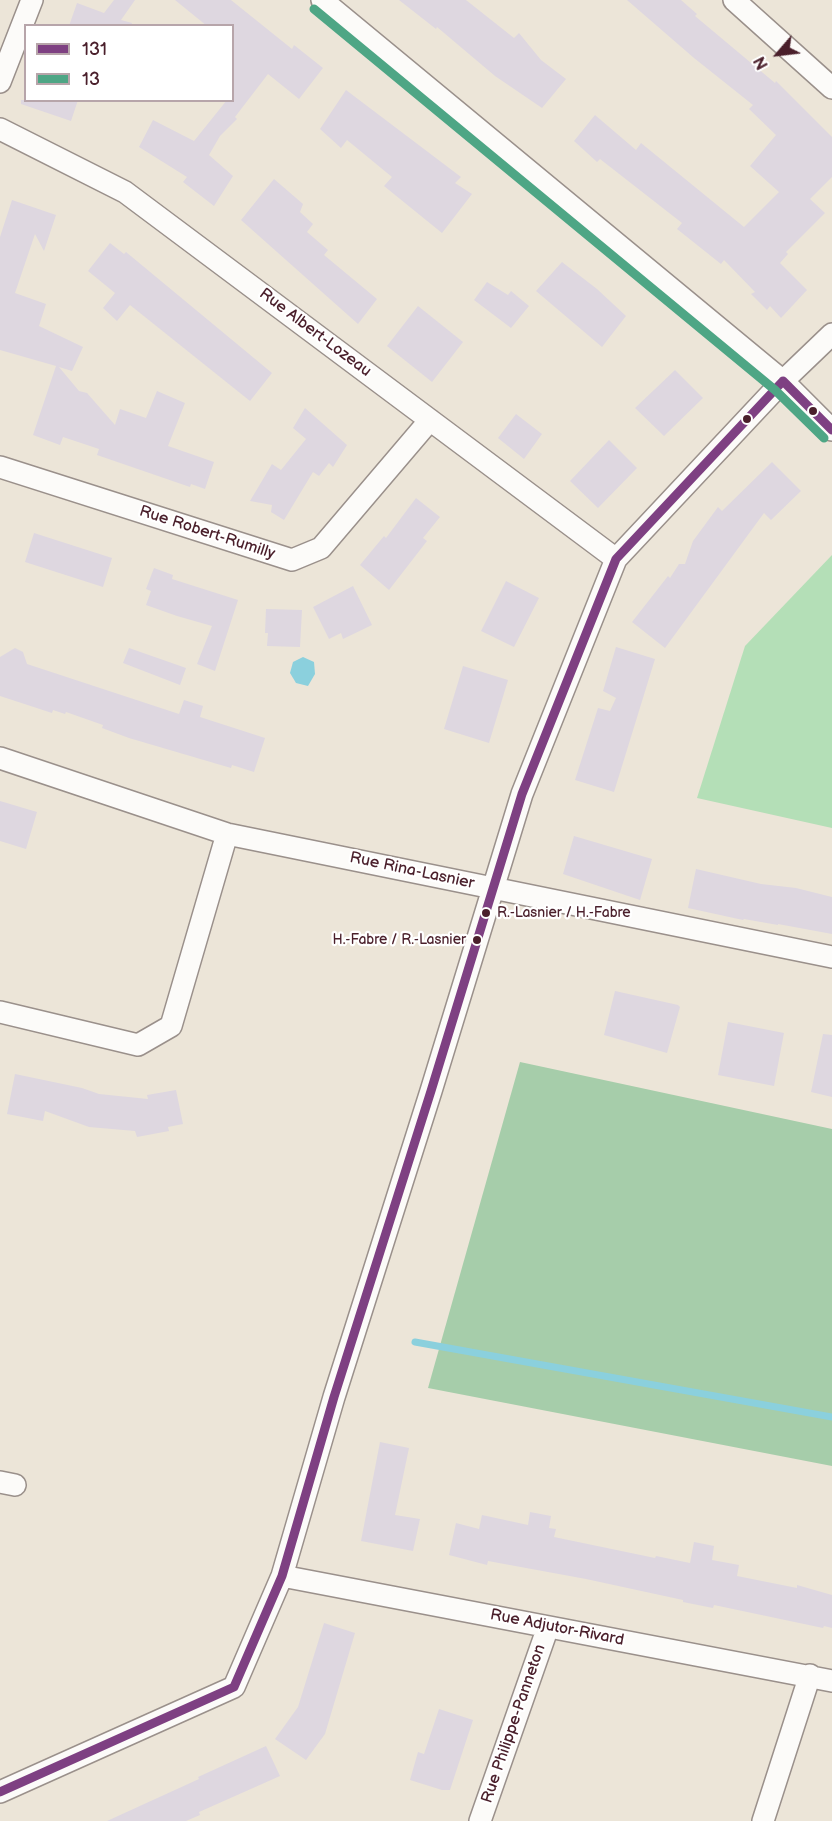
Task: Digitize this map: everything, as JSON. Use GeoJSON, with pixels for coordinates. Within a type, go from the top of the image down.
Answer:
{"type":"FeatureCollection","features":[{"type":"Feature","properties":{"kind":"street"},"geometry":{"type":"LineString","coordinates":[[0,82],[32,0]]}},
{"type":"Feature","properties":{"kind":"street"},"geometry":{"type":"LineString","coordinates":[[322,0],[783,381],[832,430]]}},
{"type":"Feature","properties":{"kind":"street"},"geometry":{"type":"LineString","coordinates":[[742,3],[832,87]]}},
{"type":"Feature","properties":{"kind":"street","name":"Rue Albert-Lozeau"},"geometry":{"type":"LineString","coordinates":[[0,129],[125,192],[616,559]]}},
{"type":"Feature","properties":{"kind":"street"},"geometry":{"type":"LineString","coordinates":[[0,1792],[234,1687],[282,1576],[334,1397],[522,794],[616,559],[783,381],[832,334]]}},
{"type":"Feature","properties":{"kind":"street","name":"Rue Robert-Rumilly"},"geometry":{"type":"LineString","coordinates":[[0,467],[292,560],[321,548],[430,420]]}},
{"type":"Feature","properties":{"kind":"street","name":"Rue Rina-Lasnier"},"geometry":{"type":"LineString","coordinates":[[0,758],[227,834],[832,957]]}},
{"type":"Feature","properties":{"kind":"street"},"geometry":{"type":"LineString","coordinates":[[0,1012],[138,1045],[171,1026],[227,834]]}},
{"type":"Feature","properties":{"kind":"street","name":"Rue Adjutor-Rivard"},"geometry":{"type":"LineString","coordinates":[[282,1576],[832,1681]]}},
{"type":"Feature","properties":{"kind":"street","name":"Rue Philippe-Panneton"},"geometry":{"type":"LineString","coordinates":[[480,1821],[548,1627]]}},
{"type":"Feature","properties":{"kind":"street"},"geometry":{"type":"LineString","coordinates":[[764,1821],[810,1676]]}},
{"type":"Feature","properties":{"kind":"green space"},"geometry":{"type":"Polygon","coordinates":[[[832,555],[832,828],[697,798],[745,646],[832,555]]]}},
{"type":"Feature","properties":{"kind":"green space"},"geometry":{"type":"Polygon","coordinates":[[[520,1062],[832,1129],[832,1466],[428,1388],[520,1062]]]}},
{"type":"Feature","properties":{"kind":"water"},"geometry":{"type":"Polygon","coordinates":[[[303,657],[314,662],[315,674],[308,686],[296,683],[290,673],[293,662],[303,657]]]}},
{"type":"Feature","properties":{"kind":"building"},"geometry":{"type":"Polygon","coordinates":[[[114,0],[135,0],[121,20],[132,24],[70,24],[77,3],[104,13],[114,0]]]}},
{"type":"Feature","properties":{"kind":"building"},"geometry":{"type":"Polygon","coordinates":[[[175,0],[231,0],[292,49],[294,45],[323,68],[299,99],[268,74],[235,117],[237,119],[220,136],[209,155],[233,176],[214,206],[183,182],[187,177],[139,147],[153,120],[194,141],[225,102],[234,102],[234,24],[205,24],[175,0]]]}},
{"type":"Feature","properties":{"kind":"building"},"geometry":{"type":"Polygon","coordinates":[[[399,0],[466,0],[514,38],[519,33],[541,60],[566,79],[542,108],[495,76],[437,27],[436,29],[399,0]]]}},
{"type":"Feature","properties":{"kind":"building"},"geometry":{"type":"Polygon","coordinates":[[[627,0],[681,0],[697,14],[695,16],[775,83],[776,81],[832,137],[832,177],[810,199],[825,213],[786,252],[788,254],[780,263],[807,290],[781,318],[770,306],[767,310],[751,294],[755,292],[724,260],[721,264],[677,229],[682,223],[600,159],[597,162],[574,141],[595,115],[636,150],[641,143],[744,227],[779,192],[750,166],[776,135],[749,109],[753,105],[627,0]]]}},
{"type":"Feature","properties":{"kind":"building"},"geometry":{"type":"Polygon","coordinates":[[[346,90],[461,177],[455,183],[472,194],[442,233],[384,186],[392,177],[347,140],[341,148],[320,129],[346,90]]]}},
{"type":"Feature","properties":{"kind":"building"},"geometry":{"type":"Polygon","coordinates":[[[21,100],[24,102],[77,102],[71,121],[21,104],[21,100]]]}},
{"type":"Feature","properties":{"kind":"building"},"geometry":{"type":"Polygon","coordinates":[[[274,179],[303,204],[300,212],[313,224],[307,232],[328,250],[324,255],[377,299],[358,324],[241,220],[274,179]]]}},
{"type":"Feature","properties":{"kind":"building"},"geometry":{"type":"Polygon","coordinates":[[[12,200],[56,215],[44,251],[35,234],[15,293],[46,304],[39,326],[83,347],[72,371],[59,367],[79,391],[87,393],[115,425],[120,409],[146,418],[157,391],[185,403],[168,446],[214,462],[205,489],[191,484],[190,487],[97,455],[99,449],[63,437],[60,445],[33,435],[56,366],[0,350],[0,237],[12,200]]]}},
{"type":"Feature","properties":{"kind":"building"},"geometry":{"type":"Polygon","coordinates":[[[110,243],[124,254],[126,252],[272,373],[250,401],[130,305],[117,321],[103,308],[115,293],[88,271],[110,243]]]}},
{"type":"Feature","properties":{"kind":"building"},"geometry":{"type":"Polygon","coordinates":[[[562,262],[597,289],[626,316],[602,347],[536,291],[562,262]]]}},
{"type":"Feature","properties":{"kind":"building"},"geometry":{"type":"Polygon","coordinates":[[[487,282],[508,295],[511,291],[529,306],[511,328],[474,300],[487,282]]]}},
{"type":"Feature","properties":{"kind":"building"},"geometry":{"type":"Polygon","coordinates":[[[418,306],[463,342],[432,382],[387,346],[418,306]]]}},
{"type":"Feature","properties":{"kind":"building"},"geometry":{"type":"Polygon","coordinates":[[[675,370],[703,398],[664,436],[635,408],[675,370]]]}},
{"type":"Feature","properties":{"kind":"building"},"geometry":{"type":"Polygon","coordinates":[[[305,408],[347,445],[333,467],[329,463],[319,476],[313,472],[284,520],[271,512],[272,505],[250,501],[272,464],[281,470],[306,439],[293,428],[305,408]]]}},
{"type":"Feature","properties":{"kind":"building"},"geometry":{"type":"Polygon","coordinates":[[[516,414],[542,434],[524,459],[498,438],[516,414]]]}},
{"type":"Feature","properties":{"kind":"building"},"geometry":{"type":"Polygon","coordinates":[[[609,440],[637,468],[598,508],[570,481],[609,440]]]}},
{"type":"Feature","properties":{"kind":"building"},"geometry":{"type":"Polygon","coordinates":[[[772,462],[801,491],[771,520],[764,513],[665,648],[632,622],[668,576],[670,578],[679,564],[685,564],[693,541],[718,507],[722,511],[772,462]]]}},
{"type":"Feature","properties":{"kind":"building"},"geometry":{"type":"Polygon","coordinates":[[[416,498],[440,517],[423,538],[427,541],[389,590],[360,565],[384,536],[386,538],[416,498]]]}},
{"type":"Feature","properties":{"kind":"building"},"geometry":{"type":"Polygon","coordinates":[[[34,533],[112,558],[103,587],[25,562],[34,533]]]}},
{"type":"Feature","properties":{"kind":"building"},"geometry":{"type":"Polygon","coordinates":[[[154,568],[173,575],[172,579],[238,600],[215,671],[197,664],[212,626],[146,605],[151,591],[146,589],[154,568]]]}},
{"type":"Feature","properties":{"kind":"building"},"geometry":{"type":"Polygon","coordinates":[[[506,581],[539,598],[514,647],[481,631],[506,581]]]}},
{"type":"Feature","properties":{"kind":"building"},"geometry":{"type":"Polygon","coordinates":[[[353,586],[372,625],[343,639],[341,633],[329,639],[313,607],[353,586]]]}},
{"type":"Feature","properties":{"kind":"building"},"geometry":{"type":"Polygon","coordinates":[[[266,609],[302,610],[300,647],[267,646],[266,609]]]}},
{"type":"Feature","properties":{"kind":"building"},"geometry":{"type":"Polygon","coordinates":[[[616,647],[655,659],[614,792],[575,780],[598,708],[610,711],[616,698],[603,691],[616,647]]]}},
{"type":"Feature","properties":{"kind":"building"},"geometry":{"type":"Polygon","coordinates":[[[15,648],[23,652],[27,664],[179,714],[184,700],[203,706],[200,717],[265,738],[254,772],[232,765],[231,768],[129,738],[102,728],[103,725],[66,712],[65,714],[53,710],[52,713],[0,696],[0,657],[15,648]]]}},
{"type":"Feature","properties":{"kind":"building"},"geometry":{"type":"Polygon","coordinates":[[[129,648],[186,668],[180,685],[123,663],[129,648]]]}},
{"type":"Feature","properties":{"kind":"building"},"geometry":{"type":"Polygon","coordinates":[[[463,666],[508,680],[489,743],[444,729],[463,666]]]}},
{"type":"Feature","properties":{"kind":"building"},"geometry":{"type":"Polygon","coordinates":[[[0,801],[37,812],[26,849],[0,841],[0,801]]]}},
{"type":"Feature","properties":{"kind":"building"},"geometry":{"type":"Polygon","coordinates":[[[574,836],[652,859],[640,900],[563,874],[574,836]]]}},
{"type":"Feature","properties":{"kind":"building"},"geometry":{"type":"Polygon","coordinates":[[[696,869],[832,897],[832,934],[743,920],[688,908],[696,869]]]}},
{"type":"Feature","properties":{"kind":"building"},"geometry":{"type":"Polygon","coordinates":[[[615,991],[680,1007],[667,1053],[604,1035],[615,991]]]}},
{"type":"Feature","properties":{"kind":"building"},"geometry":{"type":"Polygon","coordinates":[[[728,1022],[784,1033],[774,1086],[718,1075],[728,1022]]]}},
{"type":"Feature","properties":{"kind":"building"},"geometry":{"type":"Polygon","coordinates":[[[823,1034],[832,1035],[832,1097],[811,1092],[823,1034]]]}},
{"type":"Feature","properties":{"kind":"building"},"geometry":{"type":"Polygon","coordinates":[[[15,1074],[82,1088],[99,1094],[148,1099],[147,1095],[176,1090],[183,1124],[168,1127],[169,1131],[137,1137],[135,1131],[89,1127],[45,1111],[43,1121],[7,1114],[15,1074]]]}},
{"type":"Feature","properties":{"kind":"building"},"geometry":{"type":"Polygon","coordinates":[[[380,1442],[409,1448],[395,1515],[420,1519],[413,1551],[361,1541],[380,1442]]]}},
{"type":"Feature","properties":{"kind":"building"},"geometry":{"type":"Polygon","coordinates":[[[530,1512],[551,1516],[549,1528],[556,1529],[554,1537],[655,1558],[656,1556],[690,1563],[694,1542],[714,1546],[712,1560],[739,1565],[737,1576],[797,1588],[797,1585],[832,1595],[832,1628],[714,1605],[713,1608],[586,1579],[488,1561],[487,1565],[449,1555],[456,1523],[479,1529],[482,1515],[528,1525],[530,1512]]]}},
{"type":"Feature","properties":{"kind":"building"},"geometry":{"type":"Polygon","coordinates":[[[324,1623],[355,1633],[325,1734],[306,1760],[275,1739],[298,1707],[324,1623]]]}},
{"type":"Feature","properties":{"kind":"building"},"geometry":{"type":"Polygon","coordinates":[[[439,1709],[473,1720],[450,1790],[442,1790],[410,1780],[418,1752],[424,1754],[439,1709]]]}},
{"type":"Feature","properties":{"kind":"building"},"geometry":{"type":"Polygon","coordinates":[[[266,1746],[280,1776],[199,1812],[200,1815],[186,1821],[107,1821],[199,1779],[198,1777],[266,1746]]]}},
{"type":"Feature","properties":{"kind":"waterway"},"geometry":{"type":"LineString","coordinates":[[415,1342],[832,1417]]}},
{"type":"Feature","properties":{"kind":"transit line","name":"13"},"geometry":{"type":"LineString","coordinates":[[314,9],[775,390],[824,438]]}},
{"type":"Feature","properties":{"kind":"transit line","name":"131"},"geometry":{"type":"LineString","coordinates":[[783,381],[832,430]]}},
{"type":"Feature","properties":{"kind":"transit line","name":"131"},"geometry":{"type":"LineString","coordinates":[[0,1792],[234,1687],[282,1576],[334,1397],[522,794],[616,559],[783,381]]}},
{"type":"Feature","properties":{"kind":"place","name":"R.-Lasnier / H.-Fabre"},"geometry":{"type":"Point","coordinates":[486,913]}},
{"type":"Feature","properties":{"kind":"place","name":"H.-Fabre / R.-Lasnier"},"geometry":{"type":"Point","coordinates":[477,940]}}]}
